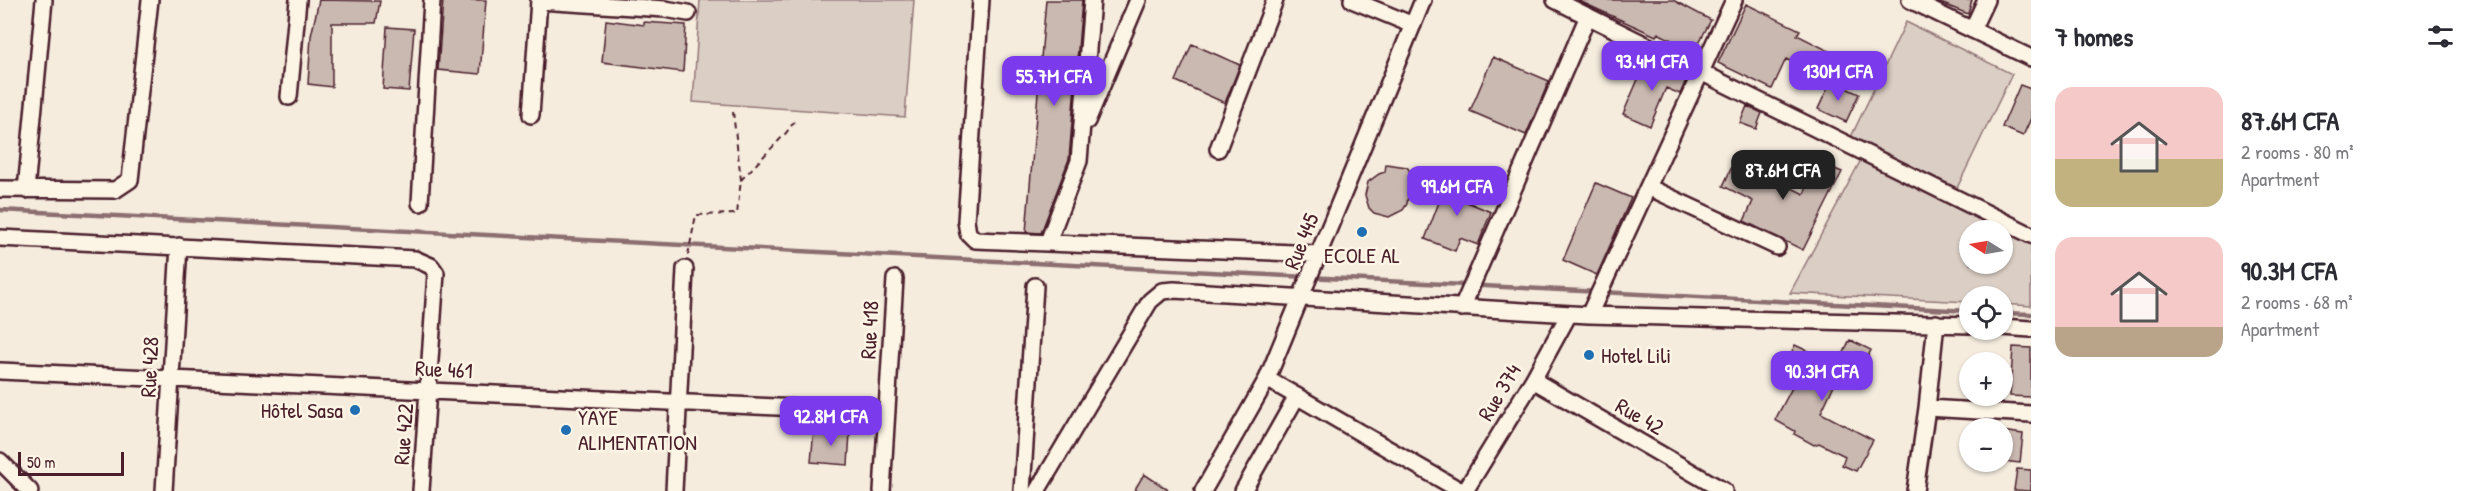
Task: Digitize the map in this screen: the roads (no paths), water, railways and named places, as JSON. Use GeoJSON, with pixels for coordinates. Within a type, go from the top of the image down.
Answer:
{"type":"FeatureCollection","features":[{"type":"Feature","properties":{"kind":"street"},"geometry":{"type":"LineString","coordinates":[[26,190],[44,0]]}},
{"type":"Feature","properties":{"kind":"street"},"geometry":{"type":"LineString","coordinates":[[0,189],[116,190],[130,180],[150,0]]}},
{"type":"Feature","properties":{"kind":"street"},"geometry":{"type":"LineString","coordinates":[[289,97],[297,0]]}},
{"type":"Feature","properties":{"kind":"street"},"geometry":{"type":"LineString","coordinates":[[420,203],[432,0]]}},
{"type":"Feature","properties":{"kind":"street"},"geometry":{"type":"LineString","coordinates":[[531,115],[539,0],[665,4],[688,13]]}},
{"type":"Feature","properties":{"kind":"street"},"geometry":{"type":"LineString","coordinates":[[981,0],[966,221],[968,233],[975,240],[1048,242],[1319,258]]}},
{"type":"Feature","properties":{"kind":"street"},"geometry":{"type":"LineString","coordinates":[[1048,242],[1079,161],[1092,0]]}},
{"type":"Feature","properties":{"kind":"street"},"geometry":{"type":"LineString","coordinates":[[1081,134],[1138,0]]}},
{"type":"Feature","properties":{"kind":"street"},"geometry":{"type":"LineString","coordinates":[[1218,148],[1275,0]]}},
{"type":"Feature","properties":{"kind":"street"},"geometry":{"type":"LineString","coordinates":[[1352,0],[1413,26]]}},
{"type":"Feature","properties":{"kind":"street","name":"Rue 445"},"geometry":{"type":"LineString","coordinates":[[1203,491],[1267,379],[1319,258],[1423,0]]}},
{"type":"Feature","properties":{"kind":"street"},"geometry":{"type":"LineString","coordinates":[[1555,0],[2031,235]]}},
{"type":"Feature","properties":{"kind":"street"},"geometry":{"type":"LineString","coordinates":[[1589,315],[1734,0]]}},
{"type":"Feature","properties":{"kind":"street"},"geometry":{"type":"LineString","coordinates":[[1910,0],[2031,58]]}},
{"type":"Feature","properties":{"kind":"street"},"geometry":{"type":"LineString","coordinates":[[1972,30],[1986,0]]}},
{"type":"Feature","properties":{"kind":"street"},"geometry":{"type":"LineString","coordinates":[[1462,308],[1588,16]]}},
{"type":"Feature","properties":{"kind":"street"},"geometry":{"type":"LineString","coordinates":[[1648,187],[1777,247]]}},
{"type":"Feature","properties":{"kind":"street"},"geometry":{"type":"LineString","coordinates":[[0,238],[179,246]]}},
{"type":"Feature","properties":{"kind":"street","name":"Rue 422"},"geometry":{"type":"LineString","coordinates":[[179,246],[415,259],[431,266],[436,273],[422,491]]}},
{"type":"Feature","properties":{"kind":"street","name":"Rue 428"},"geometry":{"type":"LineString","coordinates":[[164,491],[179,246]]}},
{"type":"Feature","properties":{"kind":"street"},"geometry":{"type":"LineString","coordinates":[[674,491],[685,269]]}},
{"type":"Feature","properties":{"kind":"street","name":"Rue 418"},"geometry":{"type":"LineString","coordinates":[[882,491],[895,279]]}},
{"type":"Feature","properties":{"kind":"street"},"geometry":{"type":"LineString","coordinates":[[1022,491],[1035,286]]}},
{"type":"Feature","properties":{"kind":"street"},"geometry":{"type":"LineString","coordinates":[[1037,491],[1150,301],[1162,291],[1304,292],[1462,308],[1589,315],[1959,324]]}},
{"type":"Feature","properties":{"kind":"street","name":"Rue 374"},"geometry":{"type":"LineString","coordinates":[[1463,491],[1533,380],[1569,314]]}},
{"type":"Feature","properties":{"kind":"street"},"geometry":{"type":"LineString","coordinates":[[1915,491],[1936,322]]}},
{"type":"Feature","properties":{"kind":"street"},"geometry":{"type":"LineString","coordinates":[[2013,328],[2031,329]]}},
{"type":"Feature","properties":{"kind":"street","name":"Rue 461"},"geometry":{"type":"LineString","coordinates":[[0,371],[887,412]]}},
{"type":"Feature","properties":{"kind":"street"},"geometry":{"type":"LineString","coordinates":[[1267,379],[1463,491]]}},
{"type":"Feature","properties":{"kind":"street","name":"Rue 42"},"geometry":{"type":"LineString","coordinates":[[1533,380],[1724,491]]}},
{"type":"Feature","properties":{"kind":"street"},"geometry":{"type":"LineString","coordinates":[[1243,491],[1297,396]]}},
{"type":"Feature","properties":{"kind":"street"},"geometry":{"type":"LineString","coordinates":[[1927,408],[2031,414]]}},
{"type":"Feature","properties":{"kind":"street"},"geometry":{"type":"LineString","coordinates":[[2,467],[30,491]]}},
{"type":"Feature","properties":{"kind":"waterway"},"geometry":{"type":"LineString","coordinates":[[0,210],[1959,310]]}},
{"type":"Feature","properties":{"kind":"waterway"},"geometry":{"type":"LineString","coordinates":[[2013,313],[2031,314]]}},
{"type":"Feature","properties":{"kind":"place","name":"ECOLE AL"},"geometry":{"type":"Point","coordinates":[1362,232]}},
{"type":"Feature","properties":{"kind":"place","name":"Hotel Lili"},"geometry":{"type":"Point","coordinates":[1589,355]}},
{"type":"Feature","properties":{"kind":"place","name":"Hôtel Sasa"},"geometry":{"type":"Point","coordinates":[355,410]}},
{"type":"Feature","properties":{"kind":"place","name":"YAYE ALIMENTATION"},"geometry":{"type":"Point","coordinates":[566,430]}}]}
